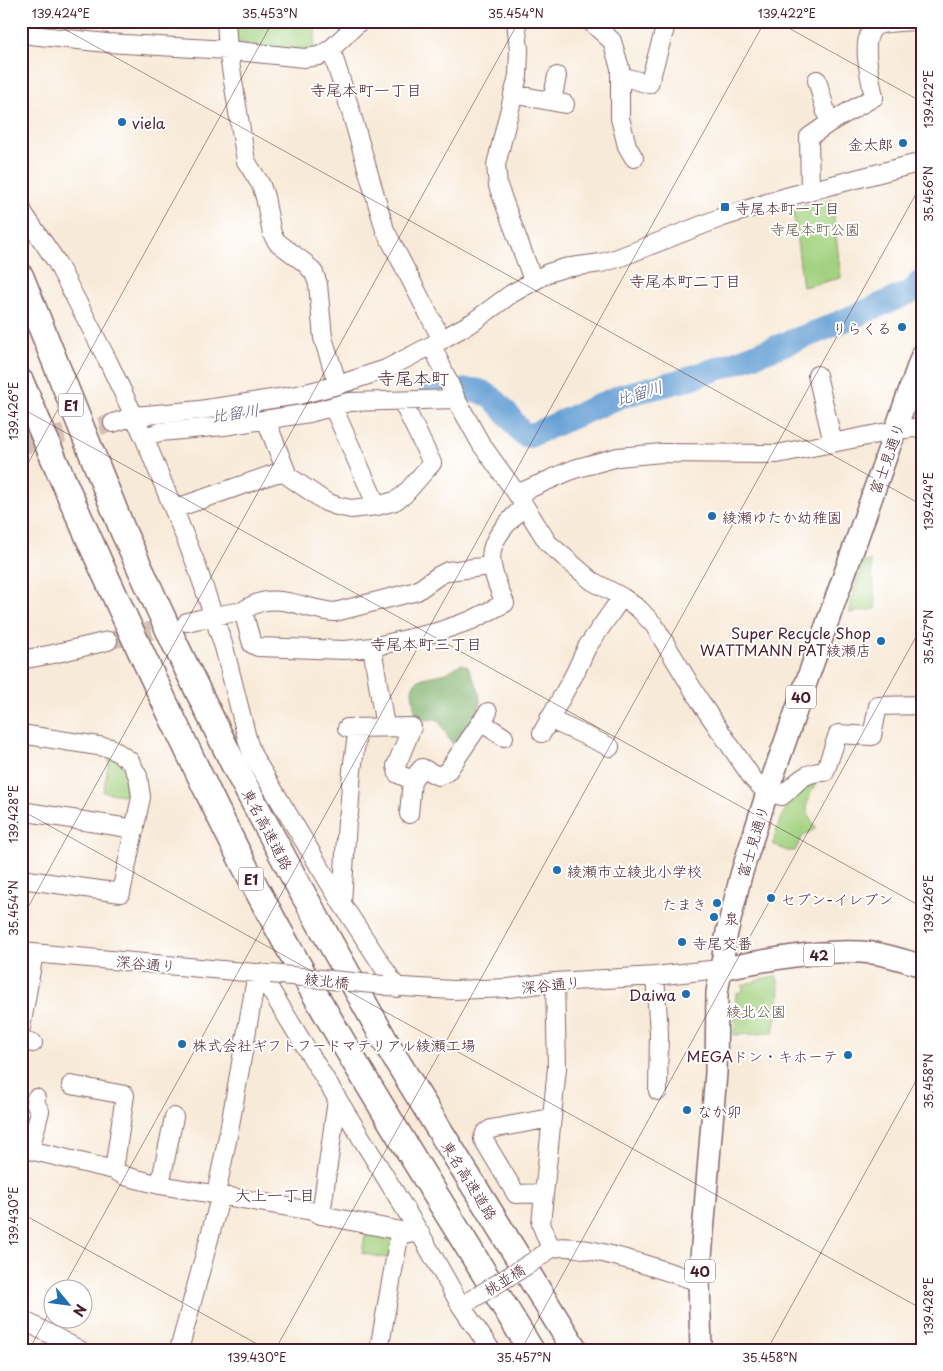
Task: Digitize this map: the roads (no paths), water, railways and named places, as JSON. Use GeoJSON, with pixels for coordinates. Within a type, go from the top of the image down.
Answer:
{"type":"FeatureCollection","features":[{"type":"Feature","properties":{"kind":"highway","name":"東名高速道路"},"geometry":{"type":"LineString","coordinates":[[21,277],[123,531],[174,642],[236,768],[301,892],[392,1053],[575,1350]]}},
{"type":"Feature","properties":{"kind":"highway","name":"E1"},"geometry":{"type":"LineString","coordinates":[[21,382],[52,456],[140,651],[263,901],[362,1074],[531,1350]]}},
{"type":"Feature","properties":{"kind":"main road","name":"富士見通り"},"geometry":{"type":"LineString","coordinates":[[701,1350],[699,1282],[716,1073],[719,969],[741,875],[767,793],[922,356]]}},
{"type":"Feature","properties":{"kind":"main road","name":"42"},"geometry":{"type":"LineString","coordinates":[[719,969],[783,958],[838,953],[872,953],[922,966]]}},
{"type":"Feature","properties":{"kind":"street"},"geometry":{"type":"LineString","coordinates":[[226,21],[228,50],[246,161],[261,185],[272,234],[277,242],[305,263],[314,274],[318,284],[323,338],[338,385]]}},
{"type":"Feature","properties":{"kind":"street"},"geometry":{"type":"LineString","coordinates":[[516,21],[520,50],[518,76],[496,165],[498,186],[533,280]]}},
{"type":"Feature","properties":{"kind":"street"},"geometry":{"type":"LineString","coordinates":[[590,21],[612,41],[621,76],[620,118],[628,146],[634,158]]}},
{"type":"Feature","properties":{"kind":"street"},"geometry":{"type":"LineString","coordinates":[[621,76],[649,84],[667,21]]}},
{"type":"Feature","properties":{"kind":"street"},"geometry":{"type":"LineString","coordinates":[[810,192],[809,137],[874,97],[867,52],[867,41],[870,31],[878,24],[912,21]]}},
{"type":"Feature","properties":{"kind":"street"},"geometry":{"type":"LineString","coordinates":[[21,34],[228,50],[304,58],[319,56],[331,49],[354,24]]}},
{"type":"Feature","properties":{"kind":"street"},"geometry":{"type":"LineString","coordinates":[[331,49],[385,230],[437,342],[454,394],[481,444],[548,544],[592,581],[639,608],[654,625],[703,706],[754,779],[767,793],[782,796],[805,775],[825,772],[838,734],[872,736],[878,706],[922,704]]}},
{"type":"Feature","properties":{"kind":"street"},"geometry":{"type":"LineString","coordinates":[[513,94],[559,103],[558,76]]}},
{"type":"Feature","properties":{"kind":"street"},"geometry":{"type":"LineString","coordinates":[[817,80],[829,123]]}},
{"type":"Feature","properties":{"kind":"street"},"geometry":{"type":"LineString","coordinates":[[113,423],[135,416],[200,410],[253,402],[298,395],[338,385],[386,369],[473,322],[533,280],[564,268],[601,263],[618,258],[720,218],[922,162]]}},
{"type":"Feature","properties":{"kind":"street"},"geometry":{"type":"LineString","coordinates":[[21,207],[56,261],[144,437],[196,564],[224,647],[253,756],[390,986]]}},
{"type":"Feature","properties":{"kind":"street"},"geometry":{"type":"LineString","coordinates":[[817,375],[833,443]]}},
{"type":"Feature","properties":{"kind":"street"},"geometry":{"type":"LineString","coordinates":[[144,437],[160,432],[224,426],[309,413],[349,402],[402,401],[454,394]]}},
{"type":"Feature","properties":{"kind":"street"},"geometry":{"type":"LineString","coordinates":[[266,420],[288,476],[326,502],[337,506],[351,508],[377,506],[395,501],[404,495],[432,463],[402,401]]}},
{"type":"Feature","properties":{"kind":"street"},"geometry":{"type":"LineString","coordinates":[[333,407],[377,506]]}},
{"type":"Feature","properties":{"kind":"street"},"geometry":{"type":"LineString","coordinates":[[242,612],[252,644],[258,647],[345,650],[437,632],[472,620],[505,603],[491,566],[491,552],[494,540],[520,500],[574,469],[618,457],[662,453],[777,454],[897,430],[922,427]]}},
{"type":"Feature","properties":{"kind":"street"},"geometry":{"type":"LineString","coordinates":[[174,509],[285,470]]}},
{"type":"Feature","properties":{"kind":"street"},"geometry":{"type":"LineString","coordinates":[[187,622],[242,612],[253,604],[261,602],[299,603],[324,611],[335,612],[417,591],[448,571],[491,566]]}},
{"type":"Feature","properties":{"kind":"street"},"geometry":{"type":"LineString","coordinates":[[610,747],[546,726],[587,647],[622,597]]}},
{"type":"Feature","properties":{"kind":"street"},"geometry":{"type":"LineString","coordinates":[[21,660],[108,641]]}},
{"type":"Feature","properties":{"kind":"street"},"geometry":{"type":"LineString","coordinates":[[372,646],[385,727]]}},
{"type":"Feature","properties":{"kind":"street"},"geometry":{"type":"LineString","coordinates":[[409,814],[412,780],[422,768],[438,776],[447,772],[485,717],[504,737]]}},
{"type":"Feature","properties":{"kind":"street"},"geometry":{"type":"LineString","coordinates":[[342,904],[347,821],[350,813],[352,728],[412,727],[396,766],[398,774],[412,780]]}},
{"type":"Feature","properties":{"kind":"street"},"geometry":{"type":"LineString","coordinates":[[21,734],[111,748],[130,761],[138,776],[141,797],[121,893],[21,879]]}},
{"type":"Feature","properties":{"kind":"street"},"geometry":{"type":"LineString","coordinates":[[21,811],[135,829]]}},
{"type":"Feature","properties":{"kind":"street"},"geometry":{"type":"LineString","coordinates":[[21,1028],[28,953]]}},
{"type":"Feature","properties":{"kind":"street","name":"深谷通り"},"geometry":{"type":"LineString","coordinates":[[28,953],[263,974]]}},
{"type":"Feature","properties":{"kind":"street","name":"深谷通り"},"geometry":{"type":"LineString","coordinates":[[390,986],[453,990],[509,988],[555,982],[655,976],[719,969]]}},
{"type":"Feature","properties":{"kind":"street"},"geometry":{"type":"LineString","coordinates":[[263,974],[337,1100],[421,1235],[466,1303],[492,1350]]}},
{"type":"Feature","properties":{"kind":"street"},"geometry":{"type":"LineString","coordinates":[[178,1350],[219,1202],[216,1194],[263,974]]}},
{"type":"Feature","properties":{"kind":"street","name":"綾北橋"},"geometry":{"type":"LineString","coordinates":[[263,974],[390,986]]}},
{"type":"Feature","properties":{"kind":"street"},"geometry":{"type":"LineString","coordinates":[[655,976],[659,1032],[658,1091]]}},
{"type":"Feature","properties":{"kind":"street"},"geometry":{"type":"LineString","coordinates":[[555,982],[557,1068],[541,1224],[544,1254],[565,1247],[640,1262],[699,1282]]}},
{"type":"Feature","properties":{"kind":"street"},"geometry":{"type":"LineString","coordinates":[[71,1085],[126,1095],[114,1170]]}},
{"type":"Feature","properties":{"kind":"street"},"geometry":{"type":"LineString","coordinates":[[36,1098],[35,1103],[40,1111],[26,1149],[114,1170],[125,1176],[160,1184],[312,1211],[320,1215],[421,1235]]}},
{"type":"Feature","properties":{"kind":"street"},"geometry":{"type":"LineString","coordinates":[[320,1215],[337,1100]]}},
{"type":"Feature","properties":{"kind":"street"},"geometry":{"type":"LineString","coordinates":[[160,1184],[174,1116]]}},
{"type":"Feature","properties":{"kind":"street"},"geometry":{"type":"LineString","coordinates":[[544,1193],[516,1194],[483,1139],[485,1133],[491,1130],[551,1118]]}},
{"type":"Feature","properties":{"kind":"street"},"geometry":{"type":"LineString","coordinates":[[379,1350],[400,1231]]}},
{"type":"Feature","properties":{"kind":"street","name":"桃並橋"},"geometry":{"type":"LineString","coordinates":[[466,1303],[544,1254]]}},
{"type":"Feature","properties":{"kind":"street"},"geometry":{"type":"LineString","coordinates":[[21,1319],[80,1350]]}},
{"type":"Feature","properties":{"kind":"waterway","name":"比留川"},"geometry":{"type":"LineString","coordinates":[[431,394],[469,390],[481,392],[495,401],[523,434],[529,436],[621,396],[680,381],[726,366],[819,331],[913,291],[922,280]]}},
{"type":"Feature","properties":{"kind":"waterway","name":"比留川"},"geometry":{"type":"LineString","coordinates":[[207,417],[304,402],[338,394]]}},
{"type":"Feature","properties":{"kind":"tunnel"},"geometry":{"type":"LineString","coordinates":[[21,446],[62,434],[113,423]]}},
{"type":"Feature","properties":{"kind":"tunnel"},"geometry":{"type":"LineString","coordinates":[[108,641],[178,624]]}},
{"type":"Feature","properties":{"kind":"place","name":"viela"},"geometry":{"type":"Point","coordinates":[122,122]}},
{"type":"Feature","properties":{"kind":"place","name":"金太郎"},"geometry":{"type":"Point","coordinates":[903,143]}},
{"type":"Feature","properties":{"kind":"place","name":"寺尾本町一丁目"},"geometry":{"type":"Point","coordinates":[725,207]}},
{"type":"Feature","properties":{"kind":"place","name":"りらくる"},"geometry":{"type":"Point","coordinates":[902,327]}},
{"type":"Feature","properties":{"kind":"place","name":"綾瀬ゆたか幼稚園"},"geometry":{"type":"Point","coordinates":[712,516]}},
{"type":"Feature","properties":{"kind":"place","name":"Super Recycle Shop WATTMANN PAT綾瀬店"},"geometry":{"type":"Point","coordinates":[881,641]}},
{"type":"Feature","properties":{"kind":"place","name":"綾瀬市立綾北小学校"},"geometry":{"type":"Point","coordinates":[557,870]}},
{"type":"Feature","properties":{"kind":"place","name":"セブン-イレブン"},"geometry":{"type":"Point","coordinates":[771,898]}},
{"type":"Feature","properties":{"kind":"place","name":"たまき"},"geometry":{"type":"Point","coordinates":[717,903]}},
{"type":"Feature","properties":{"kind":"place","name":"泉"},"geometry":{"type":"Point","coordinates":[714,917]}},
{"type":"Feature","properties":{"kind":"place","name":"寺尾交番"},"geometry":{"type":"Point","coordinates":[682,942]}},
{"type":"Feature","properties":{"kind":"place","name":"Daiwa"},"geometry":{"type":"Point","coordinates":[686,994]}},
{"type":"Feature","properties":{"kind":"place","name":"株式会社ギフトフードマテリアル綾瀬工場"},"geometry":{"type":"Point","coordinates":[182,1044]}},
{"type":"Feature","properties":{"kind":"place","name":"MEGAドン・キホーテ"},"geometry":{"type":"Point","coordinates":[848,1055]}},
{"type":"Feature","properties":{"kind":"place","name":"なか卯"},"geometry":{"type":"Point","coordinates":[687,1110]}},
{"type":"Feature","properties":{"kind":"district","name":"寺尾本町一丁目"},"geometry":{"type":"Point","coordinates":[366,89]}},
{"type":"Feature","properties":{"kind":"district","name":"寺尾本町二丁目"},"geometry":{"type":"Point","coordinates":[685,280]}},
{"type":"Feature","properties":{"kind":"district","name":"寺尾本町"},"geometry":{"type":"Point","coordinates":[413,377]}},
{"type":"Feature","properties":{"kind":"district","name":"寺尾本町三丁目"},"geometry":{"type":"Point","coordinates":[426,643]}},
{"type":"Feature","properties":{"kind":"district","name":"大上一丁目"},"geometry":{"type":"Point","coordinates":[275,1194]}},
{"type":"Feature","properties":{"kind":"park label","name":"寺尾本町公園"},"geometry":{"type":"Point","coordinates":[815,228]}},
{"type":"Feature","properties":{"kind":"park label","name":"綾北公園"},"geometry":{"type":"Point","coordinates":[756,1010]}}]}
